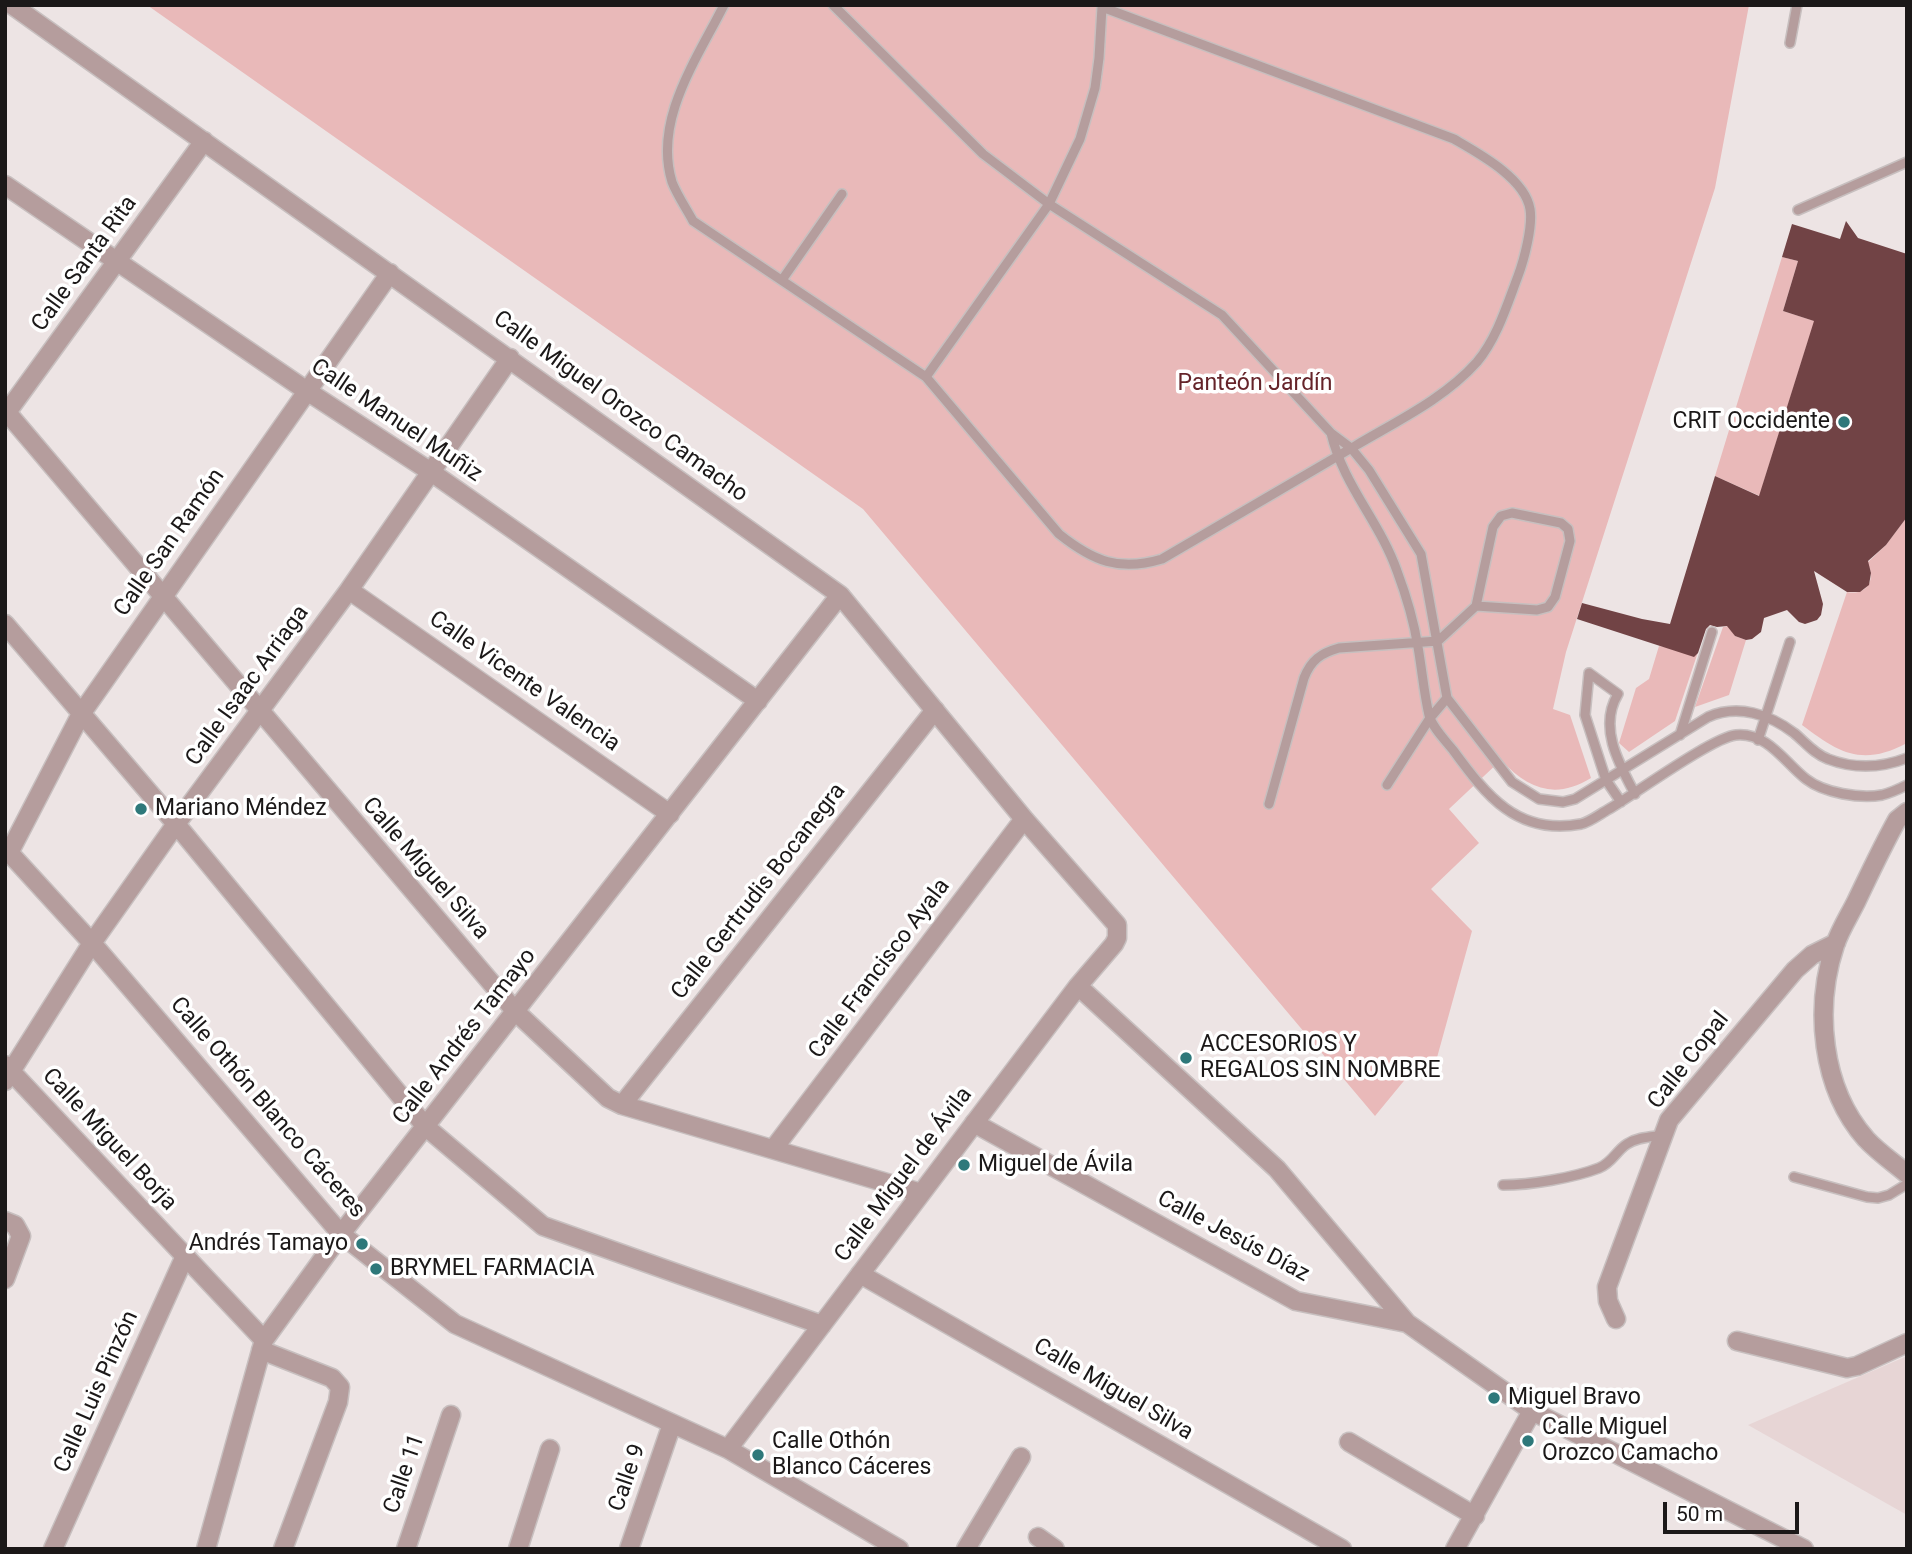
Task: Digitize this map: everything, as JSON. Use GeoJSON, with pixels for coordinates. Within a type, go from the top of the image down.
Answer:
{"type":"FeatureCollection","features":[{"type":"Feature","properties":{"kind":"street","name":"Calle Miguel Orozco Camacho"},"geometry":{"type":"LineString","coordinates":[[12,5],[840,595],[1024,819],[1114,920],[1118,933]]}},
{"type":"Feature","properties":{"kind":"street","name":"Calle Santa Rita"},"geometry":{"type":"LineString","coordinates":[[6,413],[204,141]]}},
{"type":"Feature","properties":{"kind":"street","name":"Calle Manuel Muñiz"},"geometry":{"type":"LineString","coordinates":[[5,185],[430,472],[758,701]]}},
{"type":"Feature","properties":{"kind":"street","name":"Calle San Ramón"},"geometry":{"type":"LineString","coordinates":[[7,850],[81,714],[390,273]]}},
{"type":"Feature","properties":{"kind":"street","name":"Calle Isaac Arriaga"},"geometry":{"type":"LineString","coordinates":[[7,1072],[92,943],[176,824],[349,590],[510,358]]}},
{"type":"Feature","properties":{"kind":"street","name":"Calle Miguel Silva"},"geometry":{"type":"LineString","coordinates":[[6,413],[516,1012],[608,1098],[622,1105],[921,1193]]}},
{"type":"Feature","properties":{"kind":"street","name":"Calle Vicente Valencia"},"geometry":{"type":"LineString","coordinates":[[349,590],[670,814]]}},
{"type":"Feature","properties":{"kind":"street","name":"Calle Andrés Tamayo"},"geometry":{"type":"LineString","coordinates":[[206,1549],[262,1345],[341,1234],[840,595]]}},
{"type":"Feature","properties":{"kind":"street"},"geometry":{"type":"LineString","coordinates":[[5,624],[176,824],[426,1127],[543,1226],[822,1325]]}},
{"type":"Feature","properties":{"kind":"street","name":"Calle Gertrudis Bocanegra"},"geometry":{"type":"LineString","coordinates":[[622,1105],[935,710]]}},
{"type":"Feature","properties":{"kind":"street"},"geometry":{"type":"LineString","coordinates":[[1907,812],[1897,820],[1836,943],[1823,999],[1824,1027],[1833,1079],[1842,1100],[1866,1139],[1907,1174]]}},
{"type":"Feature","properties":{"kind":"street","name":"Calle Francisco Ayala"},"geometry":{"type":"LineString","coordinates":[[775,1148],[1024,819]]}},
{"type":"Feature","properties":{"kind":"street","name":"Calle Othón Blanco Cáceres"},"geometry":{"type":"LineString","coordinates":[[7,850],[92,943],[341,1234],[455,1324],[728,1449],[899,1549]]}},
{"type":"Feature","properties":{"kind":"street","name":"Calle Miguel de Ávila"},"geometry":{"type":"LineString","coordinates":[[728,1449],[1078,986],[1114,944],[1118,933]]}},
{"type":"Feature","properties":{"kind":"street","name":"Calle Copal"},"geometry":{"type":"LineString","coordinates":[[1616,1319],[1608,1301],[1607,1287],[1664,1135],[1676,1110],[1795,970],[1812,955],[1836,943]]}},
{"type":"Feature","properties":{"kind":"street"},"geometry":{"type":"LineString","coordinates":[[1078,986],[1278,1170],[1407,1323],[1532,1411],[1804,1549]]}},
{"type":"Feature","properties":{"kind":"street","name":"Calle Miguel Borja"},"geometry":{"type":"LineString","coordinates":[[7,1072],[185,1256],[262,1345]]}},
{"type":"Feature","properties":{"kind":"street","name":"Calle Jesús Díaz"},"geometry":{"type":"LineString","coordinates":[[974,1123],[1296,1301],[1407,1323]]}},
{"type":"Feature","properties":{"kind":"street"},"geometry":{"type":"LineString","coordinates":[[5,1221],[15,1226],[21,1236],[5,1279]]}},
{"type":"Feature","properties":{"kind":"street","name":"Calle Luis Pinzón"},"geometry":{"type":"LineString","coordinates":[[53,1549],[185,1256]]}},
{"type":"Feature","properties":{"kind":"street","name":"Calle Miguel Silva"},"geometry":{"type":"LineString","coordinates":[[860,1274],[1342,1549]]}},
{"type":"Feature","properties":{"kind":"street"},"geometry":{"type":"LineString","coordinates":[[1737,1342],[1847,1367],[1857,1366],[1907,1343]]}},
{"type":"Feature","properties":{"kind":"street"},"geometry":{"type":"LineString","coordinates":[[262,1345],[332,1378],[340,1387],[338,1402],[283,1549]]}},
{"type":"Feature","properties":{"kind":"street"},"geometry":{"type":"LineString","coordinates":[[1455,1549],[1532,1411]]}},
{"type":"Feature","properties":{"kind":"street","name":"Calle 11"},"geometry":{"type":"LineString","coordinates":[[406,1549],[451,1415]]}},
{"type":"Feature","properties":{"kind":"street","name":"Calle 9"},"geometry":{"type":"LineString","coordinates":[[629,1549],[672,1424]]}},
{"type":"Feature","properties":{"kind":"street"},"geometry":{"type":"LineString","coordinates":[[1349,1442],[1475,1516]]}},
{"type":"Feature","properties":{"kind":"street"},"geometry":{"type":"LineString","coordinates":[[518,1549],[550,1448]]}},
{"type":"Feature","properties":{"kind":"street"},"geometry":{"type":"LineString","coordinates":[[966,1549],[1021,1457]]}},
{"type":"Feature","properties":{"kind":"street"},"geometry":{"type":"LineString","coordinates":[[1038,1537],[1055,1549]]}},
{"type":"Feature","properties":{"kind":"lane"},"geometry":{"type":"LineString","coordinates":[[724,5],[678,96],[667,138],[668,162],[673,184],[693,220],[926,377],[1059,534],[1077,548],[1119,565],[1141,565],[1162,559],[1438,397],[1464,376],[1491,344],[1521,268],[1529,234],[1530,209],[1520,188],[1499,168],[1454,139],[1101,6],[1099,58],[1089,113],[1080,139],[1049,204],[926,377]]}},
{"type":"Feature","properties":{"kind":"lane"},"geometry":{"type":"LineString","coordinates":[[833,5],[983,154],[1049,204],[1222,315],[1331,433],[1351,448],[1369,470],[1421,554],[1447,698],[1498,767],[1512,782],[1529,794],[1539,799],[1574,799],[1718,713],[1741,710],[1766,716],[1828,759],[1874,767],[1907,758]]}},
{"type":"Feature","properties":{"kind":"lane"},"geometry":{"type":"LineString","coordinates":[[1790,43],[1797,5]]}},
{"type":"Feature","properties":{"kind":"lane"},"geometry":{"type":"LineString","coordinates":[[1798,210],[1907,162]]}},
{"type":"Feature","properties":{"kind":"lane"},"geometry":{"type":"LineString","coordinates":[[782,280],[842,194]]}},
{"type":"Feature","properties":{"kind":"lane"},"geometry":{"type":"LineString","coordinates":[[1331,433],[1336,457],[1397,568],[1418,643],[1430,718],[1480,787],[1497,804],[1519,818],[1551,825],[1584,824],[1723,739],[1737,735],[1758,740],[1776,749],[1805,779],[1827,790],[1883,795],[1907,785]]}},
{"type":"Feature","properties":{"kind":"lane"},"geometry":{"type":"LineString","coordinates":[[1269,804],[1304,678],[1314,659],[1339,648],[1438,641],[1476,606],[1493,527],[1499,518],[1512,513],[1562,523],[1568,529],[1570,541],[1555,597],[1548,607],[1537,610],[1476,606]]}},
{"type":"Feature","properties":{"kind":"lane"},"geometry":{"type":"LineString","coordinates":[[1679,735],[1712,632]]}},
{"type":"Feature","properties":{"kind":"lane"},"geometry":{"type":"LineString","coordinates":[[1758,740],[1790,642]]}},
{"type":"Feature","properties":{"kind":"lane"},"geometry":{"type":"LineString","coordinates":[[1621,802],[1606,780],[1586,715],[1589,673],[1618,694],[1608,723],[1622,770],[1635,794]]}},
{"type":"Feature","properties":{"kind":"lane"},"geometry":{"type":"LineString","coordinates":[[1387,785],[1430,718],[1447,698]]}},
{"type":"Feature","properties":{"kind":"lane"},"geometry":{"type":"LineString","coordinates":[[1503,1185],[1524,1185],[1598,1168],[1610,1162],[1625,1145],[1635,1139],[1664,1135]]}},
{"type":"Feature","properties":{"kind":"lane"},"geometry":{"type":"LineString","coordinates":[[1794,1177],[1878,1198],[1907,1184]]}},
{"type":"Feature","properties":{"kind":"shaded area"},"geometry":{"type":"Polygon","coordinates":[[[1907,1356],[1907,1515],[1748,1425],[1907,1356]]]}},
{"type":"Feature","properties":{"kind":"green space","name":"Panteón Jardín"},"geometry":{"type":"Polygon","coordinates":[[[147,5],[1749,5],[1715,188],[1566,652],[1553,709],[1570,715],[1591,778],[1566,789],[1543,788],[1521,778],[1501,760],[1449,809],[1479,843],[1431,889],[1472,931],[1433,1072],[1417,1065],[1375,1116],[863,509],[147,5]]]}},
{"type":"Feature","properties":{"kind":"green space"},"geometry":{"type":"Polygon","coordinates":[[[1782,257],[1798,261],[1783,311],[1887,344],[1889,367],[1808,341],[1763,484],[1842,512],[1827,526],[1715,476],[1782,257]]]}},
{"type":"Feature","properties":{"kind":"green space"},"geometry":{"type":"Polygon","coordinates":[[[1907,517],[1907,743],[1877,754],[1852,754],[1828,743],[1802,725],[1847,592],[1854,593],[1865,589],[1871,575],[1867,563],[1886,545],[1907,517]]]}},
{"type":"Feature","properties":{"kind":"green space"},"geometry":{"type":"Polygon","coordinates":[[[1729,626],[1735,636],[1746,640],[1729,695],[1695,707],[1723,627],[1729,626]]]}},
{"type":"Feature","properties":{"kind":"green space"},"geometry":{"type":"Polygon","coordinates":[[[1659,646],[1698,652],[1675,721],[1629,752],[1619,743],[1636,688],[1649,679],[1659,646]]]}},
{"type":"Feature","properties":{"kind":"building","name":"CRIT Occidente"},"geometry":{"type":"Polygon","coordinates":[[[1846,221],[1858,238],[1907,254],[1907,517],[1886,545],[1868,561],[1871,573],[1869,585],[1860,592],[1847,592],[1814,571],[1823,604],[1817,620],[1805,624],[1799,622],[1787,610],[1764,618],[1761,632],[1746,640],[1735,636],[1727,626],[1710,625],[1694,657],[1577,619],[1582,603],[1670,624],[1715,476],[1759,496],[1814,321],[1783,311],[1798,261],[1782,257],[1792,224],[1840,239],[1846,221]]]}},
{"type":"Feature","properties":{"kind":"place","name":"CRIT Occidente"},"geometry":{"type":"Point","coordinates":[1844,422]}},
{"type":"Feature","properties":{"kind":"place","name":"Mariano Méndez"},"geometry":{"type":"Point","coordinates":[141,809]}},
{"type":"Feature","properties":{"kind":"place","name":"ACCESORIOS Y REGALOS SIN NOMBRE"},"geometry":{"type":"Point","coordinates":[1186,1058]}},
{"type":"Feature","properties":{"kind":"place","name":"Miguel de Ávila"},"geometry":{"type":"Point","coordinates":[964,1165]}},
{"type":"Feature","properties":{"kind":"place","name":"Andrés Tamayo"},"geometry":{"type":"Point","coordinates":[362,1244]}},
{"type":"Feature","properties":{"kind":"place","name":"BRYMEL FARMACIA"},"geometry":{"type":"Point","coordinates":[376,1269]}},
{"type":"Feature","properties":{"kind":"place","name":"Miguel Bravo"},"geometry":{"type":"Point","coordinates":[1494,1398]}},
{"type":"Feature","properties":{"kind":"place","name":"Calle Miguel Orozco Camacho"},"geometry":{"type":"Point","coordinates":[1528,1441]}},
{"type":"Feature","properties":{"kind":"place","name":"Calle Othón Blanco Cáceres"},"geometry":{"type":"Point","coordinates":[758,1455]}}]}
